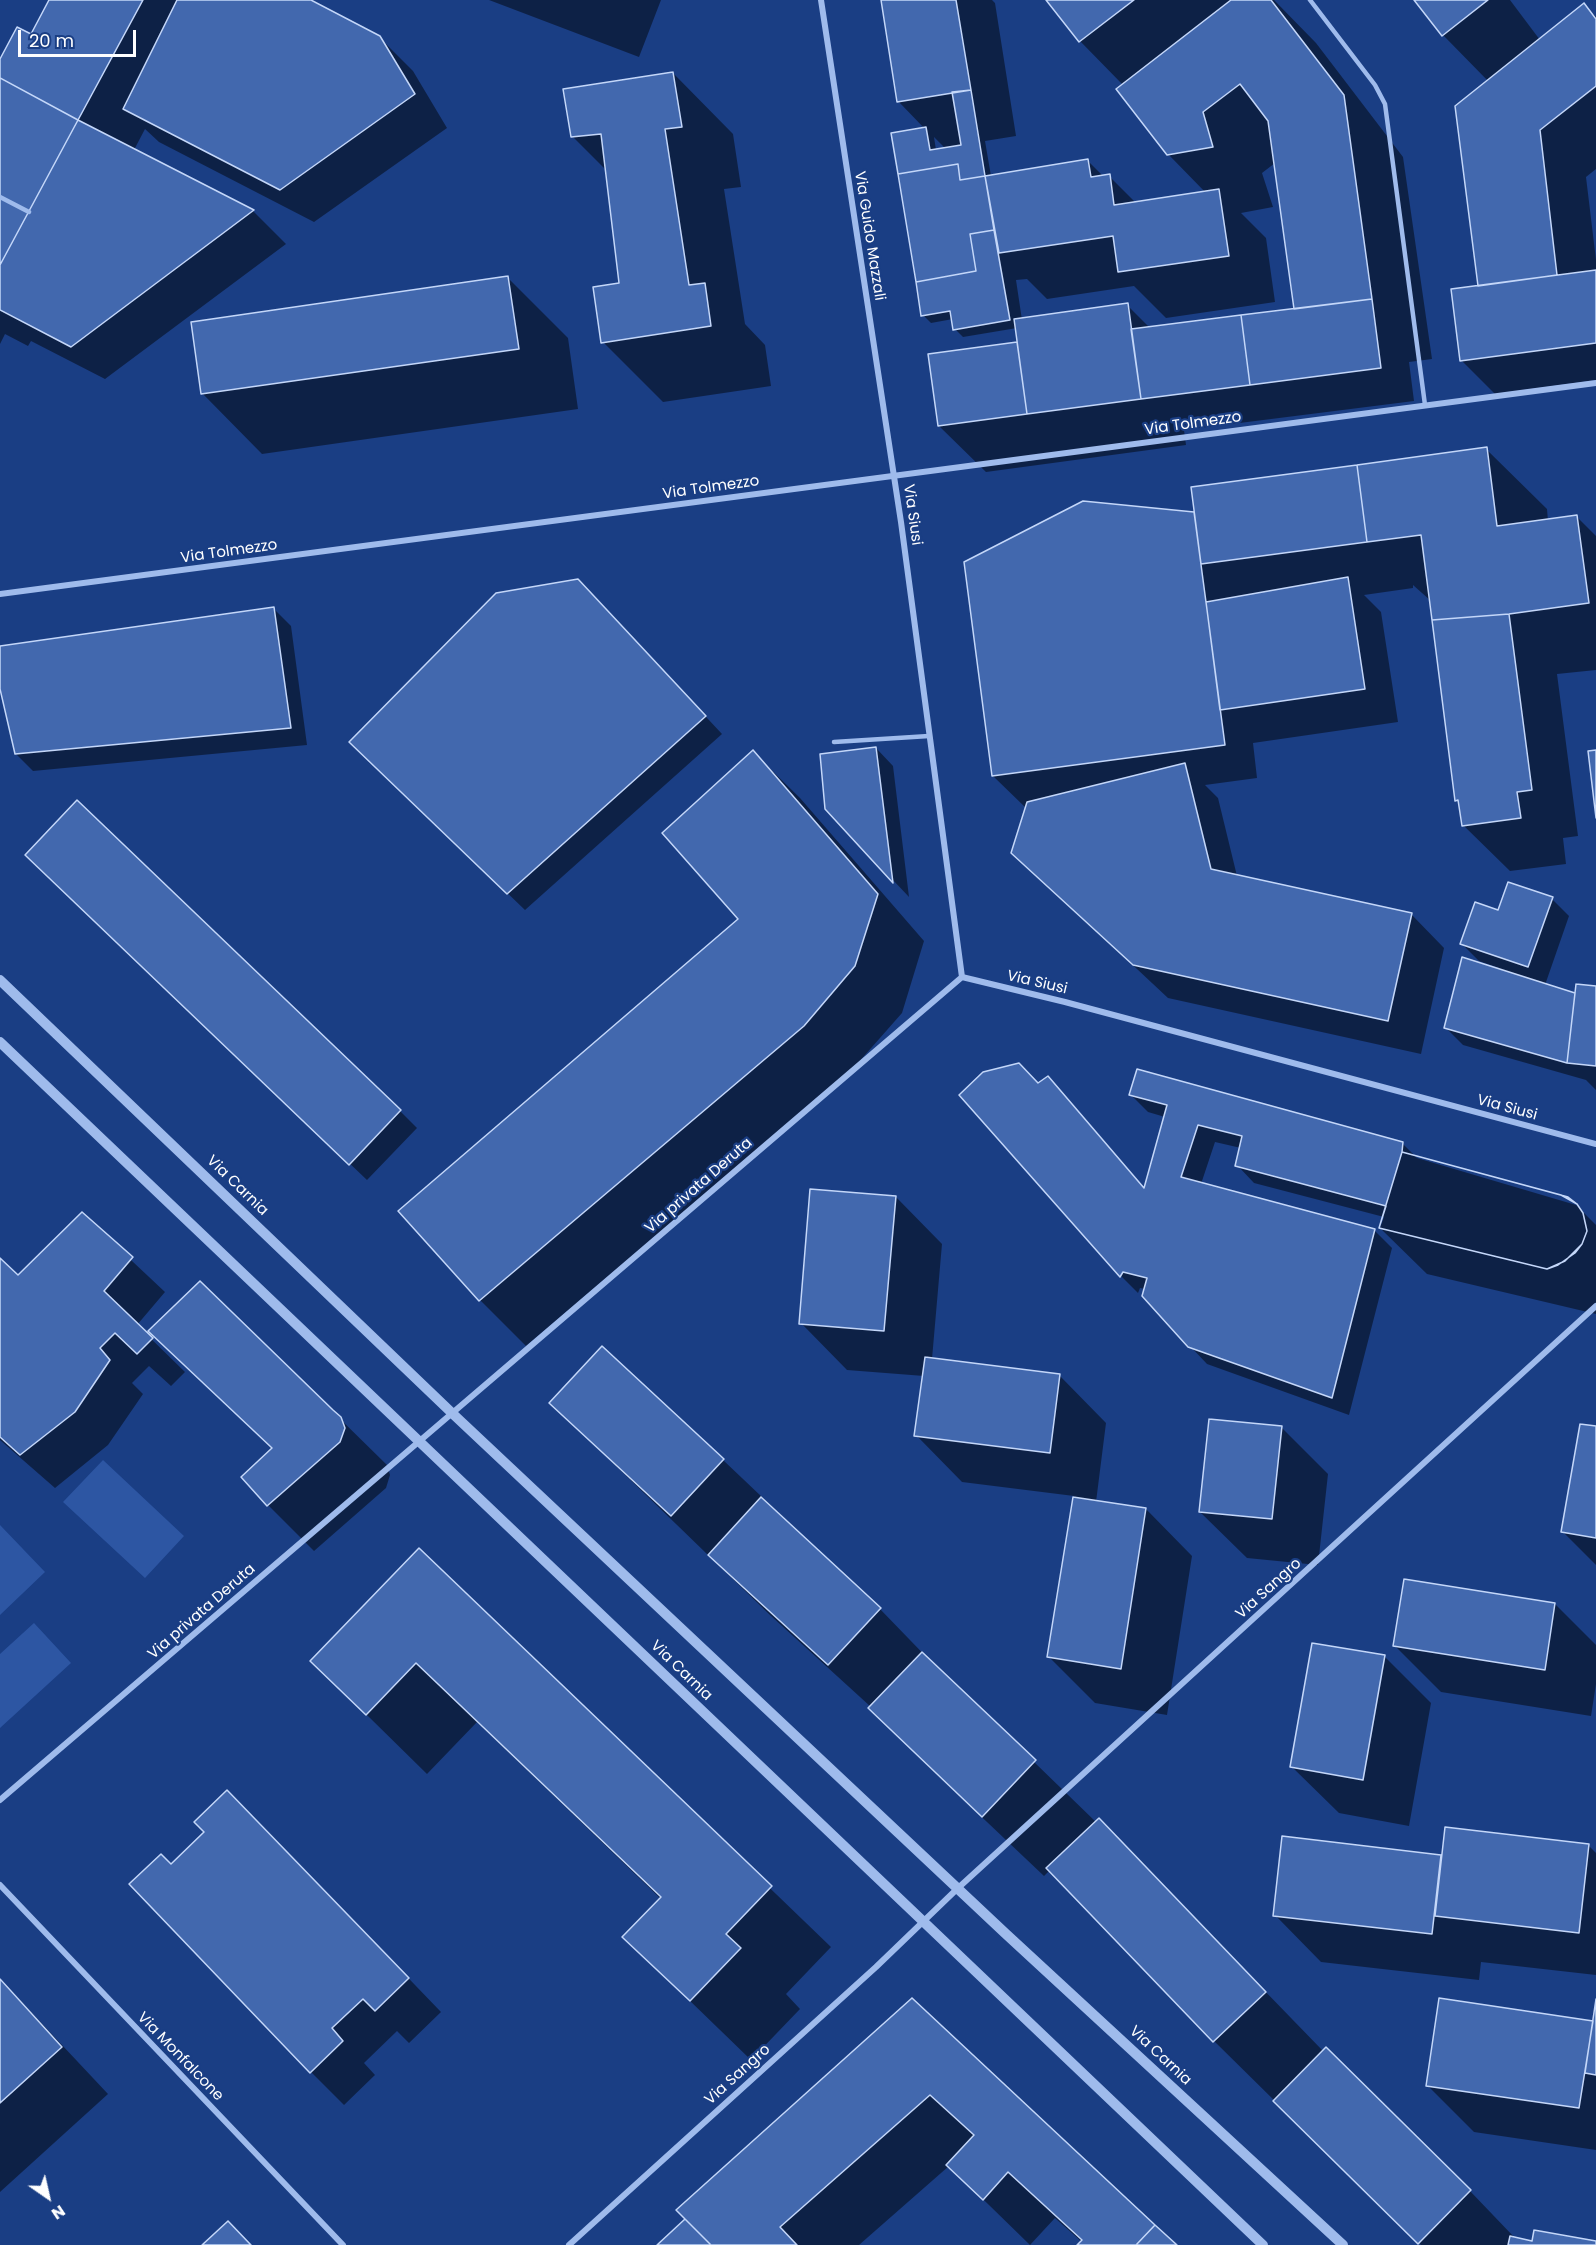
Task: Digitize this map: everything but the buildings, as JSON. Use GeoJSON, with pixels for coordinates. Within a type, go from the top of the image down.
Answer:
{"type":"FeatureCollection","features":[{"type":"Feature","properties":{"kind":"street","name":"Via Guido Mazzali"},"geometry":{"type":"LineString","coordinates":[[821,0],[894,476]]}},
{"type":"Feature","properties":{"kind":"street","name":"Via Tolmezzo"},"geometry":{"type":"LineString","coordinates":[[0,594],[1596,383]]}},
{"type":"Feature","properties":{"kind":"street","name":"Via Siusi"},"geometry":{"type":"LineString","coordinates":[[894,476],[962,977],[1065,1002],[1596,1144]]}},
{"type":"Feature","properties":{"kind":"street","name":"Via privata Deruta"},"geometry":{"type":"LineString","coordinates":[[453,1414],[962,977]]}},
{"type":"Feature","properties":{"kind":"street","name":"Via Carnia"},"geometry":{"type":"LineString","coordinates":[[0,980],[453,1414],[957,1888],[1343,2245]]}},
{"type":"Feature","properties":{"kind":"street","name":"Via Carnia"},"geometry":{"type":"LineString","coordinates":[[0,1042],[1263,2245]]}},
{"type":"Feature","properties":{"kind":"street","name":"Via Sangro"},"geometry":{"type":"LineString","coordinates":[[957,1888],[1596,1306]]}},
{"type":"Feature","properties":{"kind":"street"},"geometry":{"type":"LineString","coordinates":[[419,1441],[453,1414]]}},
{"type":"Feature","properties":{"kind":"street","name":"Via privata Deruta"},"geometry":{"type":"LineString","coordinates":[[0,1800],[419,1441]]}},
{"type":"Feature","properties":{"kind":"street","name":"Via Monfalcone"},"geometry":{"type":"LineString","coordinates":[[0,1886],[343,2245]]}},
{"type":"Feature","properties":{"kind":"street"},"geometry":{"type":"LineString","coordinates":[[923,1922],[957,1888]]}},
{"type":"Feature","properties":{"kind":"street","name":"Via Sangro"},"geometry":{"type":"LineString","coordinates":[[568,2245],[923,1922]]}},
{"type":"Feature","properties":{"kind":"lane"},"geometry":{"type":"LineString","coordinates":[[1310,0],[1375,85],[1385,104],[1425,405]]}},
{"type":"Feature","properties":{"kind":"lane"},"geometry":{"type":"LineString","coordinates":[[0,197],[29,212]]}},
{"type":"Feature","properties":{"kind":"lane"},"geometry":{"type":"LineString","coordinates":[[834,742],[929,736]]}},
{"type":"Feature","properties":{"kind":"shaded area"},"geometry":{"type":"Polygon","coordinates":[[[103,1460],[184,1536],[145,1578],[63,1502],[103,1460]]]}},
{"type":"Feature","properties":{"kind":"shaded area"},"geometry":{"type":"Polygon","coordinates":[[[0,1525],[45,1572],[0,1615],[0,1525]]]}},
{"type":"Feature","properties":{"kind":"shaded area"},"geometry":{"type":"Polygon","coordinates":[[[34,1623],[71,1663],[0,1728],[0,1654],[34,1623]]]}}]}
